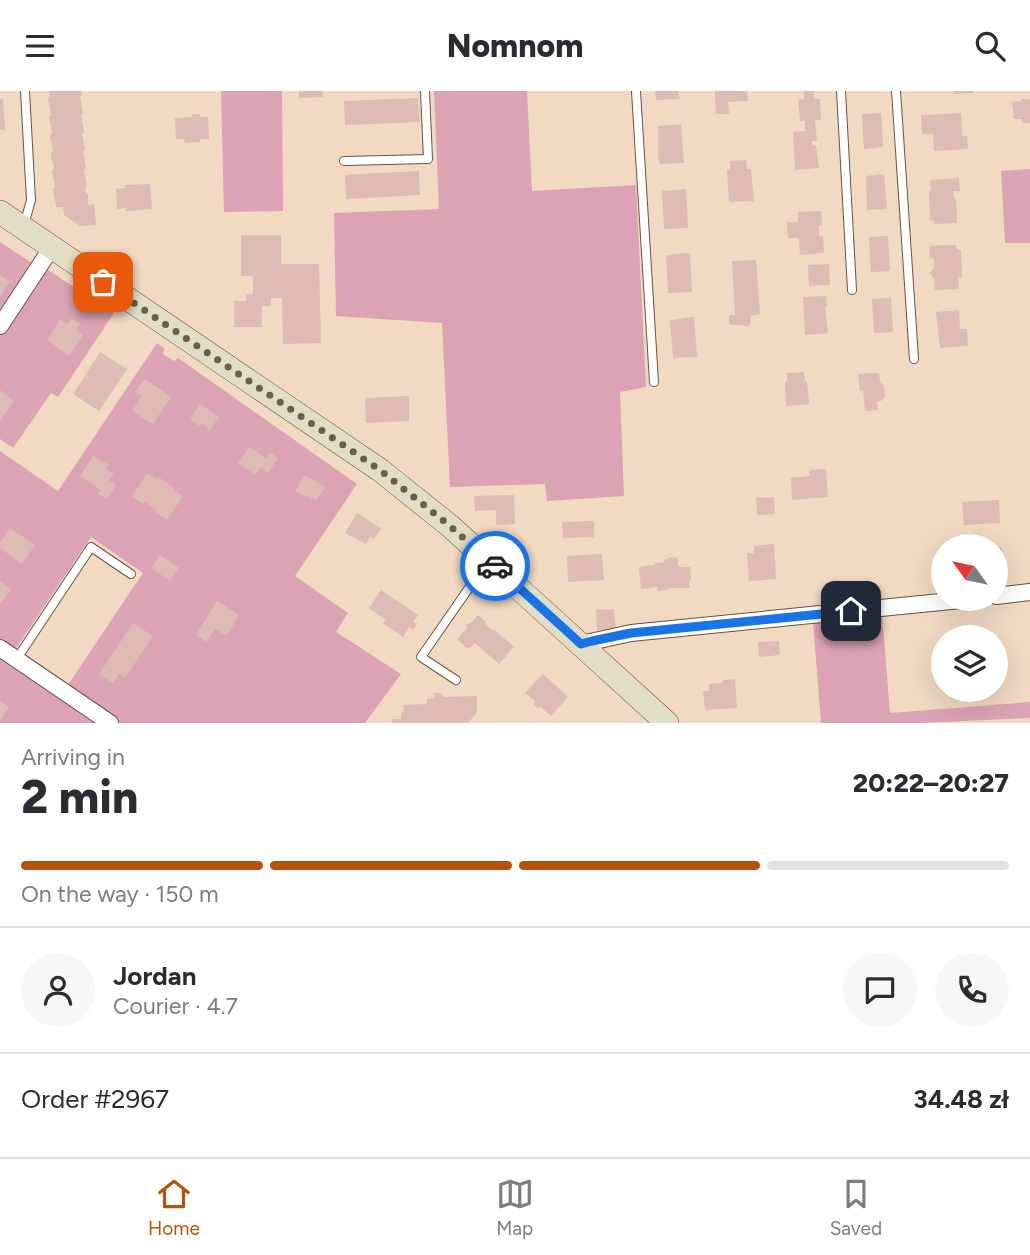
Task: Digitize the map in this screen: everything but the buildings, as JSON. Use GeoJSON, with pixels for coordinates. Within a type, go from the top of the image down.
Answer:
{"type":"FeatureCollection","features":[{"type":"Feature","properties":{"kind":"street"},"geometry":{"type":"LineString","coordinates":[[0,212],[380,470],[450,526],[667,723]]}},
{"type":"Feature","properties":{"kind":"street"},"geometry":{"type":"LineString","coordinates":[[0,326],[52,247]]}},
{"type":"Feature","properties":{"kind":"street"},"geometry":{"type":"LineString","coordinates":[[1008,595],[1030,592]]}},
{"type":"Feature","properties":{"kind":"street"},"geometry":{"type":"LineString","coordinates":[[581,644],[631,633],[931,603]]}},
{"type":"Feature","properties":{"kind":"street"},"geometry":{"type":"LineString","coordinates":[[0,648],[110,723]]}},
{"type":"Feature","properties":{"kind":"lane"},"geometry":{"type":"LineString","coordinates":[[23,227],[31,200],[25,91]]}},
{"type":"Feature","properties":{"kind":"lane"},"geometry":{"type":"LineString","coordinates":[[344,160],[428,159],[425,91]]}},
{"type":"Feature","properties":{"kind":"lane"},"geometry":{"type":"LineString","coordinates":[[636,91],[654,382]]}},
{"type":"Feature","properties":{"kind":"lane"},"geometry":{"type":"LineString","coordinates":[[841,91],[852,290]]}},
{"type":"Feature","properties":{"kind":"lane"},"geometry":{"type":"LineString","coordinates":[[896,91],[914,359]]}},
{"type":"Feature","properties":{"kind":"lane"},"geometry":{"type":"LineString","coordinates":[[16,660],[91,547],[131,574]]}},
{"type":"Feature","properties":{"kind":"lane"},"geometry":{"type":"LineString","coordinates":[[456,680],[421,657],[488,560]]}},
{"type":"Feature","properties":{"kind":"shaded area"},"geometry":{"type":"Polygon","coordinates":[[[221,91],[282,91],[283,211],[224,212],[221,91]]]}},
{"type":"Feature","properties":{"kind":"shaded area"},"geometry":{"type":"Polygon","coordinates":[[[434,91],[527,91],[532,191],[636,185],[646,387],[620,392],[624,496],[547,501],[545,484],[450,487],[442,323],[336,316],[334,213],[439,209],[434,91]]]}},
{"type":"Feature","properties":{"kind":"shaded area"},"geometry":{"type":"Polygon","coordinates":[[[1030,169],[1030,243],[1005,243],[1001,171],[1030,169]]]}},
{"type":"Feature","properties":{"kind":"shaded area"},"geometry":{"type":"Polygon","coordinates":[[[0,242],[35,265],[0,318],[0,242]]]}},
{"type":"Feature","properties":{"kind":"shaded area"},"geometry":{"type":"Polygon","coordinates":[[[45,268],[114,313],[58,397],[51,393],[13,448],[0,439],[0,334],[45,268]]]}},
{"type":"Feature","properties":{"kind":"shaded area"},"geometry":{"type":"Polygon","coordinates":[[[157,343],[164,348],[163,354],[174,361],[178,358],[357,484],[295,576],[348,613],[336,632],[401,674],[365,723],[120,723],[66,688],[143,573],[91,537],[16,648],[13,650],[0,641],[0,451],[58,491],[157,343]]]}},
{"type":"Feature","properties":{"kind":"shaded area"},"geometry":{"type":"Polygon","coordinates":[[[882,614],[890,713],[1030,702],[1030,718],[921,723],[821,723],[813,621],[882,614]]]}},
{"type":"Feature","properties":{"kind":"shaded area"},"geometry":{"type":"Polygon","coordinates":[[[0,658],[100,723],[0,723],[0,658]]]}},
{"type":"Feature","properties":{"kind":"way so far"},"geometry":{"type":"LineString","coordinates":[[103,282],[380,470],[495,566]]}},
{"type":"Feature","properties":{"kind":"route"},"geometry":{"type":"LineString","coordinates":[[495,566],[581,644],[631,633],[851,611]]}}]}
